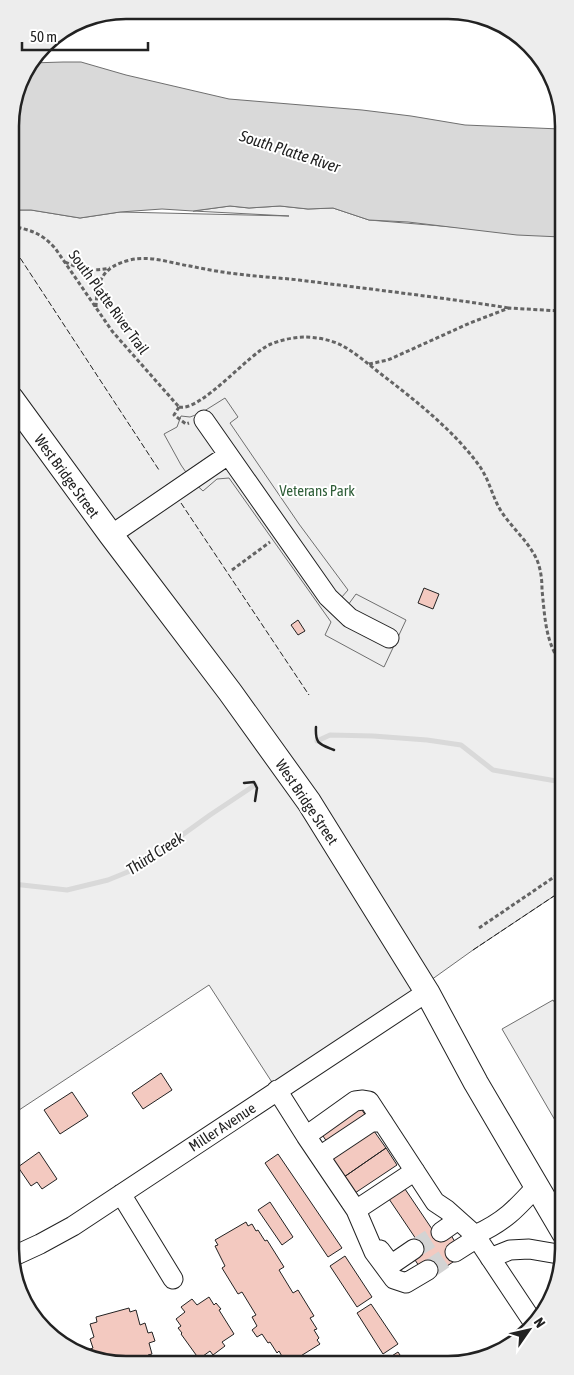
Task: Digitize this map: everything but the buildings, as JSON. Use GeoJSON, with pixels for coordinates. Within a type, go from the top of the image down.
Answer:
{"type":"FeatureCollection","features":[{"type":"Feature","properties":{"kind":"main road","name":"West Bridge Street"},"geometry":{"type":"LineString","coordinates":[[19,409],[111,535],[230,692],[309,802],[427,992],[476,1083],[555,1218]]}},
{"type":"Feature","properties":{"kind":"street"},"geometry":{"type":"LineString","coordinates":[[204,420],[328,597],[350,618],[389,638]]}},
{"type":"Feature","properties":{"kind":"street"},"geometry":{"type":"LineString","coordinates":[[111,535],[228,455]]}},
{"type":"Feature","properties":{"kind":"street","name":"Miller Avenue"},"geometry":{"type":"LineString","coordinates":[[19,1254],[73,1226],[427,992]]}},
{"type":"Feature","properties":{"kind":"street"},"geometry":{"type":"LineString","coordinates":[[278,1090],[306,1136],[356,1210],[374,1252],[394,1279],[406,1283],[428,1270]]}},
{"type":"Feature","properties":{"kind":"street"},"geometry":{"type":"LineString","coordinates":[[306,1136],[355,1101],[363,1100],[368,1102],[435,1202],[476,1237],[522,1305]]}},
{"type":"Feature","properties":{"kind":"street"},"geometry":{"type":"LineString","coordinates":[[320,1156],[372,1122],[383,1122]]}},
{"type":"Feature","properties":{"kind":"street"},"geometry":{"type":"LineString","coordinates":[[356,1210],[415,1171]]}},
{"type":"Feature","properties":{"kind":"street"},"geometry":{"type":"LineString","coordinates":[[455,1252],[476,1237],[495,1227],[516,1210],[536,1186]]}},
{"type":"Feature","properties":{"kind":"street"},"geometry":{"type":"LineString","coordinates":[[121,1194],[173,1278]]}},
{"type":"Feature","properties":{"kind":"street"},"geometry":{"type":"LineString","coordinates":[[441,1232],[458,1220]]}},
{"type":"Feature","properties":{"kind":"street"},"geometry":{"type":"LineString","coordinates":[[366,1231],[389,1262],[395,1262],[414,1249]]}},
{"type":"Feature","properties":{"kind":"street"},"geometry":{"type":"LineString","coordinates":[[490,1258],[510,1250],[529,1249],[555,1253]]}},
{"type":"Feature","properties":{"kind":"path","name":"South Platte River Trail"},"geometry":{"type":"LineString","coordinates":[[19,228],[36,232],[46,239],[65,262],[112,331],[180,407],[189,406],[216,388],[254,355],[270,344],[290,339],[305,337],[321,339],[341,345],[368,364]]}},
{"type":"Feature","properties":{"kind":"path"},"geometry":{"type":"LineString","coordinates":[[96,307],[99,281],[106,273],[127,260],[140,258],[247,275],[509,308],[555,311]]}},
{"type":"Feature","properties":{"kind":"path"},"geometry":{"type":"LineString","coordinates":[[65,262],[83,269],[102,270],[113,268]]}},
{"type":"Feature","properties":{"kind":"path"},"geometry":{"type":"LineString","coordinates":[[368,364],[388,360],[470,323],[509,308]]}},
{"type":"Feature","properties":{"kind":"path"},"geometry":{"type":"LineString","coordinates":[[368,364],[424,408],[443,426],[477,462],[488,478],[500,510],[537,560],[541,571],[544,624],[555,656]]}},
{"type":"Feature","properties":{"kind":"path"},"geometry":{"type":"LineString","coordinates":[[232,570],[275,539]]}},
{"type":"Feature","properties":{"kind":"path"},"geometry":{"type":"LineString","coordinates":[[479,928],[555,876]]}},
{"type":"Feature","properties":{"kind":"green space","name":"Veterans Park"},"geometry":{"type":"Polygon","coordinates":[[[230,206],[249,208],[280,206],[308,209],[333,208],[369,220],[555,236],[555,895],[473,950],[277,1090],[209,985],[19,1110],[19,210],[31,210],[80,218],[120,212],[289,216],[193,211],[230,206]]]}},
{"type":"Feature","properties":{"kind":"shaded area"},"geometry":{"type":"Polygon","coordinates":[[[225,398],[238,417],[230,423],[299,524],[348,590],[341,598],[348,605],[356,594],[406,620],[384,667],[325,635],[331,622],[229,478],[217,479],[203,491],[192,481],[181,465],[164,434],[177,427],[181,416],[190,417],[201,413],[225,398]]]}},
{"type":"Feature","properties":{"kind":"shaded area"},"geometry":{"type":"Polygon","coordinates":[[[553,1000],[555,1003],[555,1120],[502,1029],[553,1000]]]}},
{"type":"Feature","properties":{"kind":"water","name":"South Platte River"},"geometry":{"type":"Polygon","coordinates":[[[81,62],[126,75],[229,99],[362,110],[465,125],[555,129],[555,237],[517,235],[408,222],[369,220],[333,208],[308,209],[280,206],[249,208],[230,206],[193,211],[162,209],[120,212],[80,218],[31,210],[19,210],[19,119],[22,98],[40,63],[81,62]]]}},
{"type":"Feature","properties":{"kind":"waterway","name":"Third Creek"},"geometry":{"type":"LineString","coordinates":[[317,741],[330,735],[373,736],[427,740],[461,745],[493,770],[555,781]]}},
{"type":"Feature","properties":{"kind":"waterway","name":"Third Creek"},"geometry":{"type":"LineString","coordinates":[[19,885],[67,890],[108,880],[135,869],[255,785]]}},
{"type":"Feature","properties":{"kind":"tunnel"},"geometry":{"type":"LineString","coordinates":[[414,1249],[441,1232]]}},
{"type":"Feature","properties":{"kind":"tunnel"},"geometry":{"type":"LineString","coordinates":[[428,1270],[455,1252]]}},
{"type":"Feature","properties":{"kind":"fence"},"geometry":{"type":"LineString","coordinates":[[19,256],[159,470]]}},
{"type":"Feature","properties":{"kind":"fence"},"geometry":{"type":"LineString","coordinates":[[181,503],[309,695]]}},
{"type":"Feature","properties":{"kind":"fence"},"geometry":{"type":"LineString","coordinates":[[473,950],[555,895]]}},
{"type":"Feature","properties":{"kind":"wall"},"geometry":{"type":"LineString","coordinates":[[316,727],[316,737],[319,743],[334,750]]}},
{"type":"Feature","properties":{"kind":"wall"},"geometry":{"type":"LineString","coordinates":[[244,783],[254,782],[257,788],[255,801]]}}]}
